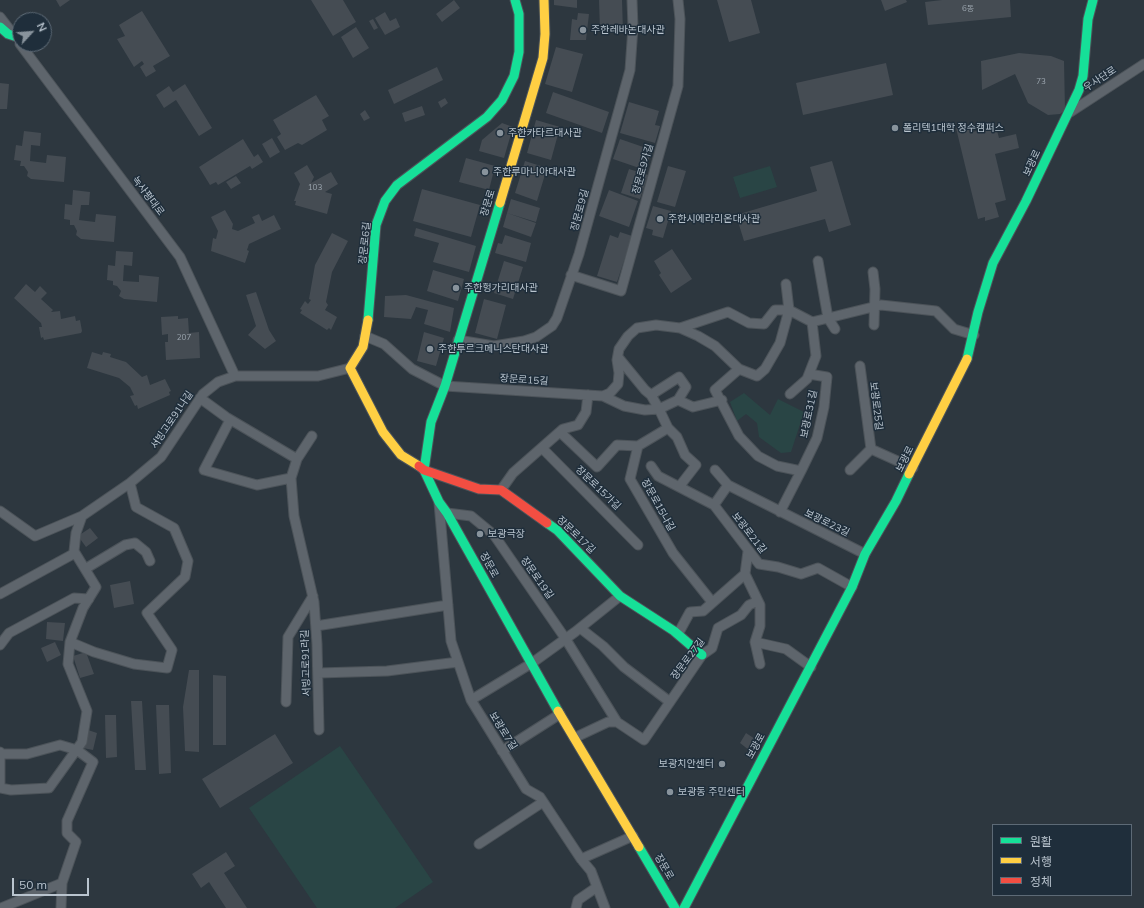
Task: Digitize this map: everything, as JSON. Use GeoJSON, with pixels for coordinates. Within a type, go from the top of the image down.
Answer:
{"type":"FeatureCollection","features":[{"type":"Feature","properties":{"kind":"street","name":"장문로6길"},"geometry":{"type":"LineString","coordinates":[[350,368],[363,347],[370,312],[376,225],[385,201],[397,185],[487,117],[502,100],[514,76],[519,52],[519,14],[515,0]]}},
{"type":"Feature","properties":{"kind":"street","name":"장문로"},"geometry":{"type":"LineString","coordinates":[[544,0],[545,34],[543,58],[444,386],[431,422],[424,470],[439,502],[448,513],[560,714],[676,908]]}},
{"type":"Feature","properties":{"kind":"street","name":"장문로9길"},"geometry":{"type":"LineString","coordinates":[[458,340],[494,346],[524,341],[536,337],[552,326],[557,318],[579,254],[630,70],[633,27],[632,0]]}},
{"type":"Feature","properties":{"kind":"street","name":"장문로9가길"},"geometry":{"type":"LineString","coordinates":[[571,275],[620,291],[678,86],[680,19],[678,0]]}},
{"type":"Feature","properties":{"kind":"street","name":"보광로"},"geometry":{"type":"LineString","coordinates":[[684,908],[852,587],[865,554],[913,468],[956,377],[967,360],[974,335],[978,312],[993,263],[1026,202],[1068,114],[1083,76],[1088,19],[1093,0]]}},
{"type":"Feature","properties":{"kind":"street","name":"녹사평대로"},"geometry":{"type":"LineString","coordinates":[[0,17],[12,33]]}},
{"type":"Feature","properties":{"kind":"street"},"geometry":{"type":"LineString","coordinates":[[0,27],[12,35]]}},
{"type":"Feature","properties":{"kind":"street","name":"녹사평대로"},"geometry":{"type":"LineString","coordinates":[[26,52],[180,257],[235,376]]}},
{"type":"Feature","properties":{"kind":"street","name":"우사단로"},"geometry":{"type":"LineString","coordinates":[[1068,114],[1144,64]]}},
{"type":"Feature","properties":{"kind":"street"},"geometry":{"type":"LineString","coordinates":[[818,261],[828,318],[835,329]]}},
{"type":"Feature","properties":{"kind":"street"},"geometry":{"type":"LineString","coordinates":[[872,272],[875,307],[874,325]]}},
{"type":"Feature","properties":{"kind":"street"},"geometry":{"type":"LineString","coordinates":[[603,396],[610,393],[618,384],[618,357],[620,349],[628,336],[637,328],[656,325],[680,328],[715,346],[738,369],[757,376],[766,369],[780,343],[789,310],[786,284]]}},
{"type":"Feature","properties":{"kind":"street"},"geometry":{"type":"LineString","coordinates":[[680,328],[728,312],[748,323],[764,324],[774,310],[789,310],[812,322],[881,305],[936,310],[954,329],[974,335]]}},
{"type":"Feature","properties":{"kind":"street","name":"보광로31길"},"geometry":{"type":"LineString","coordinates":[[790,394],[807,379],[816,356],[812,322]]}},
{"type":"Feature","properties":{"kind":"street"},"geometry":{"type":"LineString","coordinates":[[365,336],[384,344],[412,369],[444,386]]}},
{"type":"Feature","properties":{"kind":"street"},"geometry":{"type":"LineString","coordinates":[[618,357],[645,390],[651,395],[668,428],[678,437],[685,455],[696,465],[679,487]]}},
{"type":"Feature","properties":{"kind":"street","name":"보광로25길"},"geometry":{"type":"LineString","coordinates":[[860,366],[871,449]]}},
{"type":"Feature","properties":{"kind":"street"},"geometry":{"type":"LineString","coordinates":[[350,368],[383,432],[401,455],[424,470],[478,489],[501,490],[513,473],[560,432],[578,425],[586,412],[588,395]]}},
{"type":"Feature","properties":{"kind":"street","name":"서빙고로91나길"},"geometry":{"type":"LineString","coordinates":[[0,511],[35,536],[82,516],[130,483],[161,457],[200,398],[208,388],[218,382],[235,376],[318,376],[350,368]]}},
{"type":"Feature","properties":{"kind":"street"},"geometry":{"type":"LineString","coordinates":[[738,369],[715,390],[722,400],[739,436],[758,456],[777,466],[802,471],[780,512]]}},
{"type":"Feature","properties":{"kind":"street","name":"보광로31길"},"geometry":{"type":"LineString","coordinates":[[802,471],[817,438],[824,407],[827,377],[809,374]]}},
{"type":"Feature","properties":{"kind":"street"},"geometry":{"type":"LineString","coordinates":[[603,396],[624,406],[646,410],[659,409],[678,400],[686,388],[679,378],[651,395]]}},
{"type":"Feature","properties":{"kind":"street","name":"장문로15길"},"geometry":{"type":"LineString","coordinates":[[444,386],[603,396]]}},
{"type":"Feature","properties":{"kind":"street"},"geometry":{"type":"LineString","coordinates":[[200,398],[230,420],[297,459]]}},
{"type":"Feature","properties":{"kind":"street"},"geometry":{"type":"LineString","coordinates":[[678,400],[692,407],[722,400]]}},
{"type":"Feature","properties":{"kind":"street"},"geometry":{"type":"LineString","coordinates":[[230,420],[204,470],[257,485],[291,478]]}},
{"type":"Feature","properties":{"kind":"street"},"geometry":{"type":"LineString","coordinates":[[638,446],[668,428]]}},
{"type":"Feature","properties":{"kind":"street","name":"장문로15가길"},"geometry":{"type":"LineString","coordinates":[[560,432],[597,467],[617,445],[638,446]]}},
{"type":"Feature","properties":{"kind":"street","name":"서빙고로91라길"},"geometry":{"type":"LineString","coordinates":[[312,436],[297,459],[291,478],[294,516],[313,596],[318,673],[318,730]]}},
{"type":"Feature","properties":{"kind":"street","name":"장문로15나길"},"geometry":{"type":"LineString","coordinates":[[638,446],[630,479],[654,523],[673,553],[712,602]]}},
{"type":"Feature","properties":{"kind":"street","name":"장문로15가길"},"geometry":{"type":"LineString","coordinates":[[542,448],[638,545]]}},
{"type":"Feature","properties":{"kind":"street"},"geometry":{"type":"LineString","coordinates":[[850,470],[871,449],[913,468]]}},
{"type":"Feature","properties":{"kind":"street","name":"보광로21길"},"geometry":{"type":"LineString","coordinates":[[651,466],[658,476],[714,505],[759,564],[778,567],[801,574],[818,568],[852,587]]}},
{"type":"Feature","properties":{"kind":"street","name":"보광로23길"},"geometry":{"type":"LineString","coordinates":[[715,470],[728,485],[865,554]]}},
{"type":"Feature","properties":{"kind":"street"},"geometry":{"type":"LineString","coordinates":[[70,642],[94,652],[134,664],[167,668],[172,650],[148,613],[185,577],[188,561],[174,528],[136,507],[130,483]]}},
{"type":"Feature","properties":{"kind":"street"},"geometry":{"type":"LineString","coordinates":[[714,505],[728,485]]}},
{"type":"Feature","properties":{"kind":"street","name":"장문로17길"},"geometry":{"type":"LineString","coordinates":[[501,490],[557,530],[620,596],[678,634],[702,655]]}},
{"type":"Feature","properties":{"kind":"street","name":"보광로7길"},"geometry":{"type":"LineString","coordinates":[[439,502],[451,641],[471,700],[526,789],[540,797],[581,859],[591,871],[605,908]]}},
{"type":"Feature","properties":{"kind":"street","name":"장문로19길"},"geometry":{"type":"LineString","coordinates":[[448,513],[471,516],[494,535],[565,638],[617,722]]}},
{"type":"Feature","properties":{"kind":"street"},"geometry":{"type":"LineString","coordinates":[[61,908],[62,883],[76,842],[67,833],[67,821],[93,762],[76,750],[60,745],[27,754],[1,753],[0,786],[10,790],[49,788],[76,750],[82,742],[87,712],[68,664],[70,642],[83,608],[96,587],[74,551],[76,533],[82,516]]}},
{"type":"Feature","properties":{"kind":"street"},"geometry":{"type":"LineString","coordinates":[[85,569],[125,545],[135,543],[146,552],[150,561]]}},
{"type":"Feature","properties":{"kind":"street"},"geometry":{"type":"LineString","coordinates":[[748,550],[745,574],[760,606],[760,626],[755,642],[760,664]]}},
{"type":"Feature","properties":{"kind":"street"},"geometry":{"type":"LineString","coordinates":[[0,594],[76,553]]}},
{"type":"Feature","properties":{"kind":"street"},"geometry":{"type":"LineString","coordinates":[[678,634],[690,612],[703,611],[745,574]]}},
{"type":"Feature","properties":{"kind":"street","name":"서빙고로91라길"},"geometry":{"type":"LineString","coordinates":[[286,702],[288,637],[313,596]]}},
{"type":"Feature","properties":{"kind":"street"},"geometry":{"type":"LineString","coordinates":[[471,700],[532,663],[580,628],[620,596]]}},
{"type":"Feature","properties":{"kind":"street"},"geometry":{"type":"LineString","coordinates":[[0,645],[9,633],[74,598],[89,599]]}},
{"type":"Feature","properties":{"kind":"street","name":"장문로27길"},"geometry":{"type":"LineString","coordinates":[[617,722],[644,740],[702,655],[712,648],[718,628],[741,615],[749,605],[758,601]]}},
{"type":"Feature","properties":{"kind":"street"},"geometry":{"type":"LineString","coordinates":[[316,626],[448,605]]}},
{"type":"Feature","properties":{"kind":"street"},"geometry":{"type":"LineString","coordinates":[[580,628],[603,646],[624,667],[670,702]]}},
{"type":"Feature","properties":{"kind":"street"},"geometry":{"type":"LineString","coordinates":[[755,642],[786,649],[810,667]]}},
{"type":"Feature","properties":{"kind":"street"},"geometry":{"type":"LineString","coordinates":[[318,673],[387,671],[458,662]]}},
{"type":"Feature","properties":{"kind":"street"},"geometry":{"type":"LineString","coordinates":[[502,751],[560,714]]}},
{"type":"Feature","properties":{"kind":"street"},"geometry":{"type":"LineString","coordinates":[[574,738],[608,722],[617,722]]}},
{"type":"Feature","properties":{"kind":"street"},"geometry":{"type":"LineString","coordinates":[[479,844],[543,802]]}},
{"type":"Feature","properties":{"kind":"street"},"geometry":{"type":"LineString","coordinates":[[581,859],[634,836]]}},
{"type":"Feature","properties":{"kind":"street"},"geometry":{"type":"LineString","coordinates":[[0,908],[62,883]]}},
{"type":"Feature","properties":{"kind":"street"},"geometry":{"type":"LineString","coordinates":[[576,908],[578,900],[597,887]]}},
{"type":"Feature","properties":{"kind":"green space"},"geometry":{"type":"Polygon","coordinates":[[[770,166],[777,187],[740,198],[733,177],[770,166]]]}},
{"type":"Feature","properties":{"kind":"green space"},"geometry":{"type":"Polygon","coordinates":[[[744,393],[770,415],[778,399],[804,412],[791,452],[781,453],[759,437],[757,423],[746,414],[737,421],[730,402],[744,393]]]}},
{"type":"Feature","properties":{"kind":"green space"},"geometry":{"type":"Polygon","coordinates":[[[340,746],[433,882],[395,908],[317,908],[249,808],[340,746]]]}},
{"type":"Feature","properties":{"kind":"building"},"geometry":{"type":"Polygon","coordinates":[[[56,0],[70,0],[60,7],[56,0]]]}},
{"type":"Feature","properties":{"kind":"building"},"geometry":{"type":"Polygon","coordinates":[[[311,0],[343,0],[356,22],[333,36],[311,0]]]}},
{"type":"Feature","properties":{"kind":"building"},"geometry":{"type":"Polygon","coordinates":[[[454,0],[460,8],[442,22],[436,14],[454,0]]]}},
{"type":"Feature","properties":{"kind":"building"},"geometry":{"type":"Polygon","coordinates":[[[554,0],[577,0],[577,8],[554,5],[554,0]]]}},
{"type":"Feature","properties":{"kind":"building"},"geometry":{"type":"Polygon","coordinates":[[[599,0],[622,0],[623,32],[600,31],[599,0]]]}},
{"type":"Feature","properties":{"kind":"building"},"geometry":{"type":"Polygon","coordinates":[[[717,0],[751,0],[760,33],[729,42],[717,0]]]}},
{"type":"Feature","properties":{"kind":"building"},"geometry":{"type":"Polygon","coordinates":[[[881,0],[906,0],[907,2],[885,11],[881,0]]]}},
{"type":"Feature","properties":{"kind":"building"},"geometry":{"type":"Polygon","coordinates":[[[942,0],[1010,0],[1011,17],[928,25],[925,2],[942,0]]]}},
{"type":"Feature","properties":{"kind":"building"},"geometry":{"type":"Polygon","coordinates":[[[142,11],[170,56],[153,66],[156,71],[146,77],[140,67],[144,64],[142,61],[134,67],[117,39],[125,36],[119,25],[142,11]]]}},
{"type":"Feature","properties":{"kind":"building"},"geometry":{"type":"Polygon","coordinates":[[[385,12],[390,21],[396,18],[400,27],[385,35],[375,18],[385,12]]]}},
{"type":"Feature","properties":{"kind":"building"},"geometry":{"type":"Polygon","coordinates":[[[578,13],[589,14],[586,40],[570,40],[572,19],[577,20],[578,13]]]}},
{"type":"Feature","properties":{"kind":"building"},"geometry":{"type":"Polygon","coordinates":[[[373,19],[378,28],[374,30],[369,21],[373,19]]]}},
{"type":"Feature","properties":{"kind":"building"},"geometry":{"type":"Polygon","coordinates":[[[356,27],[369,48],[353,58],[341,37],[356,27]]]}},
{"type":"Feature","properties":{"kind":"building"},"geometry":{"type":"Polygon","coordinates":[[[556,47],[583,54],[572,92],[545,84],[556,47]]]}},
{"type":"Feature","properties":{"kind":"building"},"geometry":{"type":"Polygon","coordinates":[[[1019,53],[1051,56],[1064,61],[1065,110],[1060,114],[1048,115],[1028,103],[1015,74],[982,90],[981,61],[1019,53]]]}},
{"type":"Feature","properties":{"kind":"building"},"geometry":{"type":"Polygon","coordinates":[[[886,63],[893,95],[803,115],[796,83],[886,63]]]}},
{"type":"Feature","properties":{"kind":"building"},"geometry":{"type":"Polygon","coordinates":[[[437,67],[443,80],[394,104],[388,90],[437,67]]]}},
{"type":"Feature","properties":{"kind":"building"},"geometry":{"type":"Polygon","coordinates":[[[0,83],[9,84],[7,109],[0,109],[0,83]]]}},
{"type":"Feature","properties":{"kind":"building"},"geometry":{"type":"Polygon","coordinates":[[[185,84],[212,128],[199,136],[176,100],[164,108],[156,95],[169,86],[173,92],[185,84]]]}},
{"type":"Feature","properties":{"kind":"building"},"geometry":{"type":"Polygon","coordinates":[[[553,92],[609,112],[602,133],[546,113],[553,92]]]}},
{"type":"Feature","properties":{"kind":"building"},"geometry":{"type":"Polygon","coordinates":[[[316,95],[329,116],[322,120],[327,130],[302,145],[298,143],[285,150],[277,137],[281,134],[273,120],[316,95]]]}},
{"type":"Feature","properties":{"kind":"building"},"geometry":{"type":"Polygon","coordinates":[[[445,98],[448,103],[441,108],[438,102],[445,98]]]}},
{"type":"Feature","properties":{"kind":"building"},"geometry":{"type":"Polygon","coordinates":[[[629,102],[659,111],[655,125],[660,126],[655,143],[620,133],[629,102]]]}},
{"type":"Feature","properties":{"kind":"building"},"geometry":{"type":"Polygon","coordinates":[[[422,106],[425,115],[405,122],[402,113],[422,106]]]}},
{"type":"Feature","properties":{"kind":"building"},"geometry":{"type":"Polygon","coordinates":[[[365,110],[370,118],[364,121],[360,114],[365,110]]]}},
{"type":"Feature","properties":{"kind":"building"},"geometry":{"type":"Polygon","coordinates":[[[536,120],[560,127],[551,160],[527,153],[536,120]]]}},
{"type":"Feature","properties":{"kind":"building"},"geometry":{"type":"Polygon","coordinates":[[[502,123],[513,127],[504,158],[479,151],[482,140],[502,123]]]}},
{"type":"Feature","properties":{"kind":"building"},"geometry":{"type":"Polygon","coordinates":[[[970,125],[972,132],[996,127],[999,138],[1016,134],[1019,148],[995,154],[1006,200],[995,203],[999,217],[985,221],[985,217],[978,219],[956,128],[970,125]]]}},
{"type":"Feature","properties":{"kind":"building"},"geometry":{"type":"Polygon","coordinates":[[[24,131],[41,133],[40,146],[31,145],[30,161],[46,163],[47,155],[66,157],[64,182],[31,179],[27,176],[28,172],[24,166],[20,166],[21,161],[14,160],[16,145],[22,146],[24,131]]]}},
{"type":"Feature","properties":{"kind":"building"},"geometry":{"type":"Polygon","coordinates":[[[272,138],[280,152],[270,158],[262,144],[272,138]]]}},
{"type":"Feature","properties":{"kind":"building"},"geometry":{"type":"Polygon","coordinates":[[[243,139],[254,157],[258,154],[263,162],[252,169],[250,166],[218,185],[216,182],[210,185],[199,167],[243,139]]]}},
{"type":"Feature","properties":{"kind":"building"},"geometry":{"type":"Polygon","coordinates":[[[620,139],[652,150],[645,170],[613,159],[620,139]]]}},
{"type":"Feature","properties":{"kind":"building"},"geometry":{"type":"Polygon","coordinates":[[[466,158],[495,166],[489,190],[459,182],[466,158]]]}},
{"type":"Feature","properties":{"kind":"building"},"geometry":{"type":"Polygon","coordinates":[[[525,161],[547,168],[537,201],[515,193],[525,161]]]}},
{"type":"Feature","properties":{"kind":"building"},"geometry":{"type":"Polygon","coordinates":[[[832,161],[851,225],[829,232],[825,219],[744,241],[736,215],[817,191],[810,167],[832,161]]]}},
{"type":"Feature","properties":{"kind":"building"},"geometry":{"type":"Polygon","coordinates":[[[307,165],[314,177],[311,183],[331,172],[338,184],[325,192],[332,194],[327,214],[295,205],[296,201],[294,201],[300,184],[294,173],[307,165]]]}},
{"type":"Feature","properties":{"kind":"building"},"geometry":{"type":"Polygon","coordinates":[[[668,166],[686,171],[675,207],[657,202],[668,166]]]}},
{"type":"Feature","properties":{"kind":"building"},"geometry":{"type":"Polygon","coordinates":[[[629,169],[648,175],[640,199],[621,193],[629,169]]]}},
{"type":"Feature","properties":{"kind":"building"},"geometry":{"type":"Polygon","coordinates":[[[236,176],[241,183],[231,189],[226,182],[236,176]]]}},
{"type":"Feature","properties":{"kind":"building"},"geometry":{"type":"Polygon","coordinates":[[[422,189],[480,205],[471,237],[413,221],[422,189]]]}},
{"type":"Feature","properties":{"kind":"building"},"geometry":{"type":"Polygon","coordinates":[[[73,190],[90,192],[89,205],[81,205],[79,220],[95,222],[96,214],[116,216],[114,242],[81,239],[76,235],[77,231],[74,225],[70,225],[70,220],[64,219],[65,204],[72,205],[73,190]]]}},
{"type":"Feature","properties":{"kind":"building"},"geometry":{"type":"Polygon","coordinates":[[[609,190],[638,201],[629,227],[599,216],[609,190]]]}},
{"type":"Feature","properties":{"kind":"building"},"geometry":{"type":"Polygon","coordinates":[[[511,199],[540,208],[536,222],[507,213],[511,199]]]}},
{"type":"Feature","properties":{"kind":"building"},"geometry":{"type":"Polygon","coordinates":[[[653,206],[671,211],[663,238],[652,235],[653,230],[646,228],[653,206]]]}},
{"type":"Feature","properties":{"kind":"building"},"geometry":{"type":"Polygon","coordinates":[[[225,210],[233,224],[232,229],[238,231],[255,223],[252,217],[259,214],[262,221],[274,215],[281,229],[249,244],[247,250],[249,251],[245,263],[211,251],[213,238],[216,239],[218,231],[211,217],[225,210]]]}},
{"type":"Feature","properties":{"kind":"building"},"geometry":{"type":"Polygon","coordinates":[[[507,213],[536,223],[531,237],[503,227],[507,213]]]}},
{"type":"Feature","properties":{"kind":"building"},"geometry":{"type":"Polygon","coordinates":[[[416,228],[476,246],[469,272],[433,262],[439,243],[414,236],[416,228]]]}},
{"type":"Feature","properties":{"kind":"building"},"geometry":{"type":"Polygon","coordinates":[[[620,232],[632,236],[617,282],[597,276],[610,235],[618,238],[620,232]]]}},
{"type":"Feature","properties":{"kind":"building"},"geometry":{"type":"Polygon","coordinates":[[[332,233],[348,241],[332,272],[326,302],[328,305],[325,310],[337,317],[331,330],[329,328],[327,330],[300,313],[302,310],[300,309],[305,301],[308,304],[311,300],[309,299],[315,265],[332,233]]]}},
{"type":"Feature","properties":{"kind":"building"},"geometry":{"type":"Polygon","coordinates":[[[505,235],[531,243],[526,262],[495,253],[498,243],[502,244],[505,235]]]}},
{"type":"Feature","properties":{"kind":"building"},"geometry":{"type":"Polygon","coordinates":[[[672,249],[692,279],[671,293],[659,275],[661,273],[654,261],[672,249]]]}},
{"type":"Feature","properties":{"kind":"building"},"geometry":{"type":"Polygon","coordinates":[[[116,251],[133,252],[132,266],[124,265],[123,281],[139,282],[139,275],[159,277],[157,302],[124,299],[119,296],[121,291],[117,286],[113,285],[113,281],[107,280],[108,265],[115,266],[116,251]]]}},
{"type":"Feature","properties":{"kind":"building"},"geometry":{"type":"Polygon","coordinates":[[[504,261],[523,267],[513,299],[494,293],[504,261]]]}},
{"type":"Feature","properties":{"kind":"building"},"geometry":{"type":"Polygon","coordinates":[[[433,270],[464,279],[458,301],[427,291],[433,270]]]}},
{"type":"Feature","properties":{"kind":"building"},"geometry":{"type":"Polygon","coordinates":[[[26,284],[35,292],[40,286],[47,293],[41,299],[53,310],[51,312],[60,311],[61,319],[75,316],[76,321],[80,320],[81,333],[44,340],[43,337],[41,338],[39,327],[42,327],[41,323],[14,298],[26,284]]]}},
{"type":"Feature","properties":{"kind":"building"},"geometry":{"type":"Polygon","coordinates":[[[256,292],[269,330],[276,341],[265,349],[248,335],[256,326],[246,295],[256,292]]]}},
{"type":"Feature","properties":{"kind":"building"},"geometry":{"type":"Polygon","coordinates":[[[406,295],[454,308],[450,332],[424,324],[428,310],[416,307],[411,319],[384,317],[385,296],[406,295]]]}},
{"type":"Feature","properties":{"kind":"building"},"geometry":{"type":"Polygon","coordinates":[[[484,299],[506,305],[497,339],[475,333],[484,299]]]}},
{"type":"Feature","properties":{"kind":"building"},"geometry":{"type":"Polygon","coordinates":[[[178,316],[178,319],[188,318],[189,333],[199,332],[200,358],[166,360],[165,342],[168,342],[168,334],[162,335],[161,317],[178,316]]]}},
{"type":"Feature","properties":{"kind":"building","name":"주한투르크메니스탄대사관"},"geometry":{"type":"Polygon","coordinates":[[[424,332],[444,338],[436,366],[417,361],[424,332]]]}},
{"type":"Feature","properties":{"kind":"building"},"geometry":{"type":"Polygon","coordinates":[[[92,352],[102,355],[103,352],[111,354],[110,357],[126,362],[142,377],[147,375],[150,385],[165,379],[171,391],[169,392],[170,395],[138,409],[137,405],[135,406],[130,396],[134,395],[130,387],[119,378],[87,368],[92,352]]]}},
{"type":"Feature","properties":{"kind":"building"},"geometry":{"type":"Polygon","coordinates":[[[90,528],[98,538],[86,547],[78,536],[90,528]]]}},
{"type":"Feature","properties":{"kind":"building"},"geometry":{"type":"Polygon","coordinates":[[[130,581],[134,604],[114,608],[110,585],[130,581]]]}},
{"type":"Feature","properties":{"kind":"building"},"geometry":{"type":"Polygon","coordinates":[[[47,622],[65,623],[63,641],[46,639],[47,622]]]}},
{"type":"Feature","properties":{"kind":"building"},"geometry":{"type":"Polygon","coordinates":[[[55,642],[61,655],[47,662],[41,648],[55,642]]]}},
{"type":"Feature","properties":{"kind":"building"},"geometry":{"type":"Polygon","coordinates":[[[86,652],[94,674],[80,678],[73,656],[86,652]]]}},
{"type":"Feature","properties":{"kind":"building"},"geometry":{"type":"Polygon","coordinates":[[[189,670],[199,670],[199,752],[185,751],[183,707],[189,670]]]}},
{"type":"Feature","properties":{"kind":"building"},"geometry":{"type":"Polygon","coordinates":[[[213,675],[226,676],[226,745],[213,745],[213,675]]]}},
{"type":"Feature","properties":{"kind":"building"},"geometry":{"type":"Polygon","coordinates":[[[131,701],[142,701],[146,770],[135,770],[131,701]]]}},
{"type":"Feature","properties":{"kind":"building"},"geometry":{"type":"Polygon","coordinates":[[[156,705],[169,705],[171,773],[159,774],[156,705]]]}},
{"type":"Feature","properties":{"kind":"building"},"geometry":{"type":"Polygon","coordinates":[[[105,715],[116,715],[117,757],[106,758],[105,715]]]}},
{"type":"Feature","properties":{"kind":"building"},"geometry":{"type":"Polygon","coordinates":[[[88,730],[97,733],[93,750],[83,748],[88,730]]]}},
{"type":"Feature","properties":{"kind":"building"},"geometry":{"type":"Polygon","coordinates":[[[746,733],[761,743],[754,754],[740,743],[746,733]]]}},
{"type":"Feature","properties":{"kind":"building"},"geometry":{"type":"Polygon","coordinates":[[[275,734],[293,763],[220,808],[202,779],[275,734]]]}},
{"type":"Feature","properties":{"kind":"building"},"geometry":{"type":"Polygon","coordinates":[[[226,852],[235,866],[224,873],[247,908],[226,908],[209,882],[201,888],[192,874],[226,852]]]}},
{"type":"Feature","properties":{"kind":"traffic: fast"},"geometry":{"type":"LineString","coordinates":[[368,320],[376,225],[385,201],[397,185],[487,117],[502,100],[514,76],[519,52],[519,14],[515,0]]}},
{"type":"Feature","properties":{"kind":"traffic: fast"},"geometry":{"type":"LineString","coordinates":[[967,359],[978,312],[993,263],[1026,201],[1079,90],[1083,76],[1088,19],[1093,0]]}},
{"type":"Feature","properties":{"kind":"traffic: fast"},"geometry":{"type":"LineString","coordinates":[[0,27],[12,35]]}},
{"type":"Feature","properties":{"kind":"traffic: fast"},"geometry":{"type":"LineString","coordinates":[[500,203],[445,386],[431,422],[424,470],[439,502],[447,513],[558,711]]}},
{"type":"Feature","properties":{"kind":"traffic: fast"},"geometry":{"type":"LineString","coordinates":[[684,908],[852,587],[865,554],[896,501],[909,474]]}},
{"type":"Feature","properties":{"kind":"traffic: fast"},"geometry":{"type":"LineString","coordinates":[[547,523],[557,530],[620,596],[674,631],[702,655]]}},
{"type":"Feature","properties":{"kind":"traffic: fast"},"geometry":{"type":"LineString","coordinates":[[639,847],[675,908]]}},
{"type":"Feature","properties":{"kind":"traffic: slow"},"geometry":{"type":"LineString","coordinates":[[500,203],[543,58],[545,34],[544,0]]}},
{"type":"Feature","properties":{"kind":"traffic: slow"},"geometry":{"type":"LineString","coordinates":[[368,320],[363,347],[350,368],[383,432],[401,455],[419,466]]}},
{"type":"Feature","properties":{"kind":"traffic: slow"},"geometry":{"type":"LineString","coordinates":[[909,474],[967,359]]}},
{"type":"Feature","properties":{"kind":"traffic: slow"},"geometry":{"type":"LineString","coordinates":[[558,711],[639,847]]}},
{"type":"Feature","properties":{"kind":"traffic: jam"},"geometry":{"type":"LineString","coordinates":[[419,466],[424,470],[479,489],[501,490],[547,523]]}},
{"type":"Feature","properties":{"kind":"place","name":"주한레바논대사관"},"geometry":{"type":"Point","coordinates":[583,30]}},
{"type":"Feature","properties":{"kind":"place","name":"폴리텍1대학 정수캠퍼스"},"geometry":{"type":"Point","coordinates":[895,128]}},
{"type":"Feature","properties":{"kind":"place","name":"주한카타르대사관"},"geometry":{"type":"Point","coordinates":[500,133]}},
{"type":"Feature","properties":{"kind":"place","name":"주한루마니아대사관"},"geometry":{"type":"Point","coordinates":[485,172]}},
{"type":"Feature","properties":{"kind":"place","name":"주한시에라리온대사관"},"geometry":{"type":"Point","coordinates":[660,219]}},
{"type":"Feature","properties":{"kind":"place","name":"주한헝가리대사관"},"geometry":{"type":"Point","coordinates":[456,288]}},
{"type":"Feature","properties":{"kind":"place","name":"주한투르크메니스탄대사관"},"geometry":{"type":"Point","coordinates":[430,349]}},
{"type":"Feature","properties":{"kind":"place","name":"보광극장"},"geometry":{"type":"Point","coordinates":[480,534]}},
{"type":"Feature","properties":{"kind":"place","name":"보광치안센터"},"geometry":{"type":"Point","coordinates":[722,764]}},
{"type":"Feature","properties":{"kind":"place","name":"보광동 주민센터"},"geometry":{"type":"Point","coordinates":[670,792]}}]}
